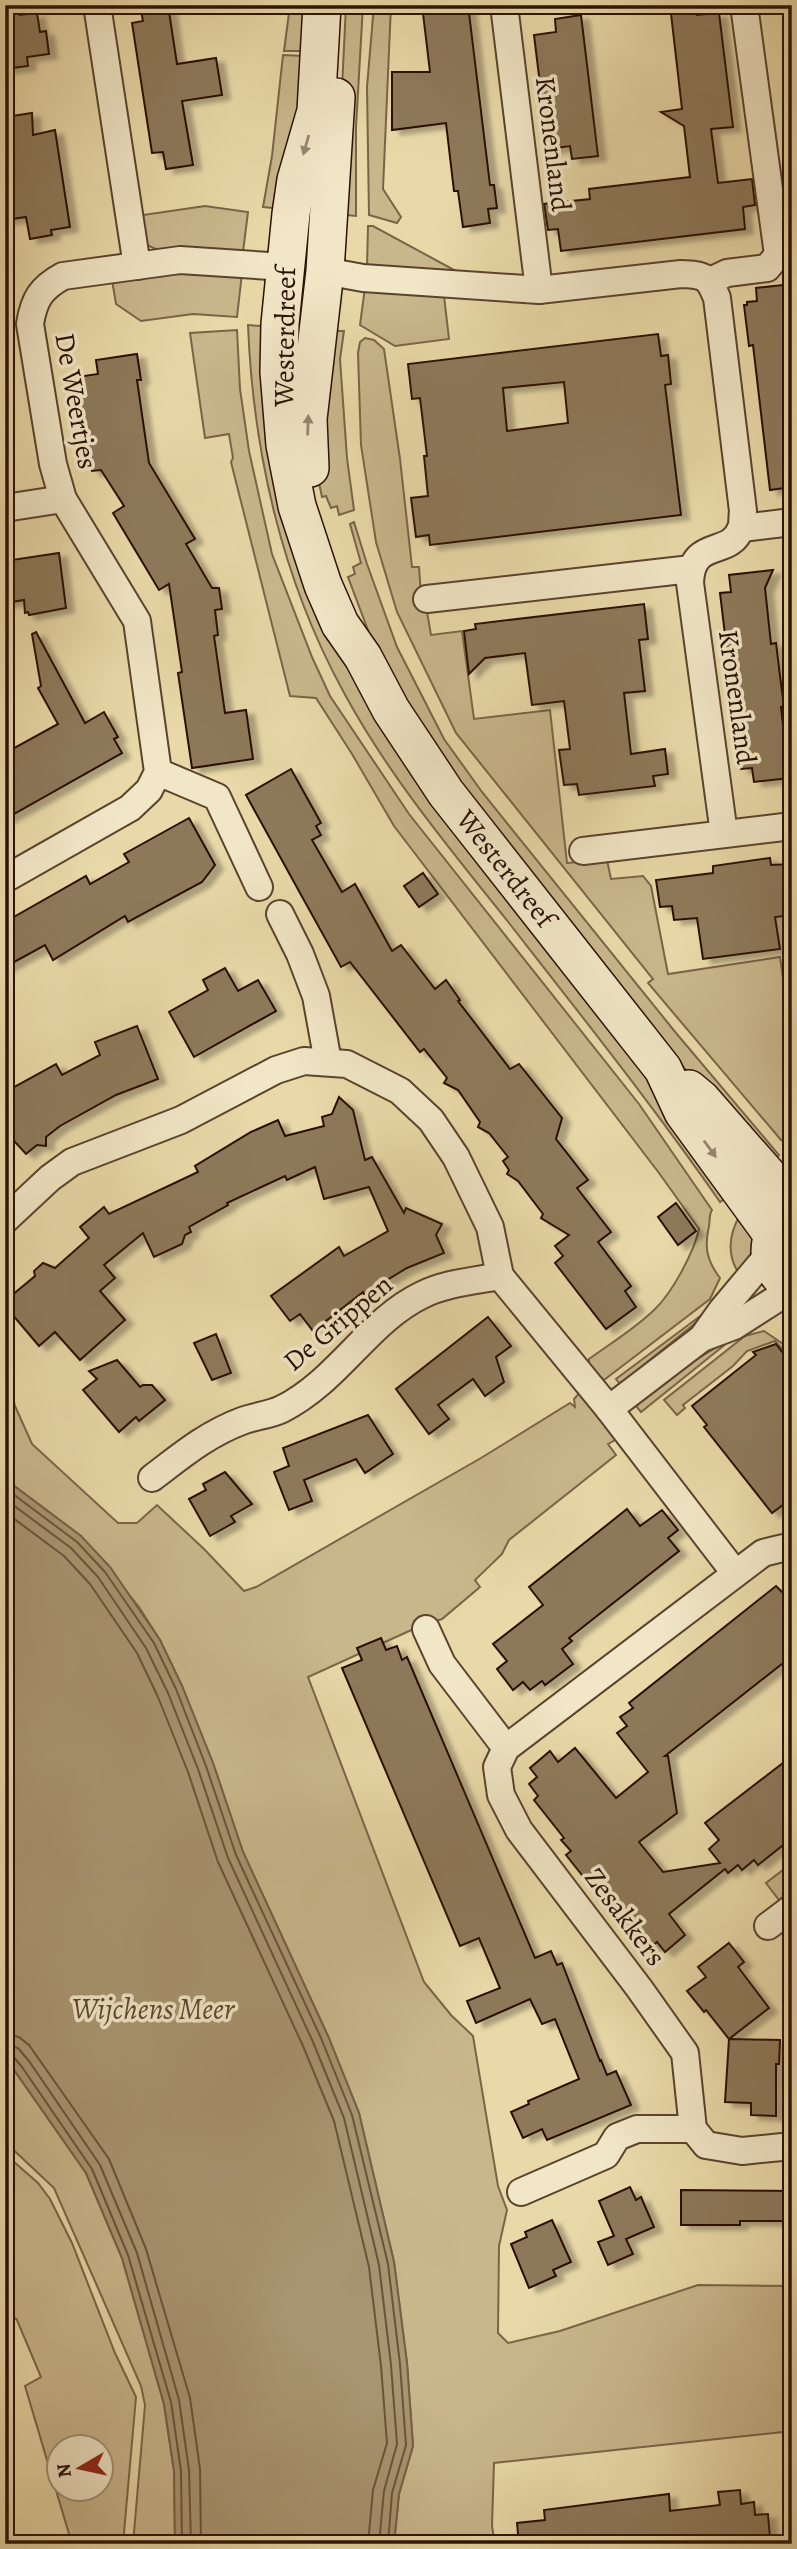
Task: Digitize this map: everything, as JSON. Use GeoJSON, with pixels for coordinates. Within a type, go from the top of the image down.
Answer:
{"type":"FeatureCollection","features":[{"type":"Feature","properties":{"kind":"street"},"geometry":{"type":"LineString","coordinates":[[97,5],[137,266]]}},
{"type":"Feature","properties":{"kind":"street","name":"Westerdreef"},"geometry":{"type":"LineString","coordinates":[[322,5],[316,111],[296,180],[285,267],[279,372],[285,445],[294,494],[323,585],[340,624],[363,657],[391,710],[446,793],[663,1069],[683,1112],[778,1235],[773,1268],[781,1280],[792,1288]]}},
{"type":"Feature","properties":{"kind":"street","name":"Westerdreef"},"geometry":{"type":"LineString","coordinates":[[342,5],[326,271],[308,419],[308,454],[314,498],[355,617],[363,657]]}},
{"type":"Feature","properties":{"kind":"street","name":"Kronenland"},"geometry":{"type":"LineString","coordinates":[[504,5],[539,290]]}},
{"type":"Feature","properties":{"kind":"street"},"geometry":{"type":"LineString","coordinates":[[710,281],[727,273],[767,268],[778,255],[744,5]]}},
{"type":"Feature","properties":{"kind":"street","name":"De Weertjes"},"geometry":{"type":"LineString","coordinates":[[158,772],[137,621],[63,499],[53,464],[30,324],[33,306],[47,285],[64,276],[180,260],[285,267]]}},
{"type":"Feature","properties":{"kind":"street"},"geometry":{"type":"LineString","coordinates":[[285,267],[363,278],[539,290],[681,274],[700,275],[710,281],[719,311],[743,511],[742,528],[731,542],[698,556],[691,569],[427,598]]}},
{"type":"Feature","properties":{"kind":"street","name":"De Weertjes"},"geometry":{"type":"LineString","coordinates":[[5,508],[63,499]]}},
{"type":"Feature","properties":{"kind":"street"},"geometry":{"type":"LineString","coordinates":[[742,528],[792,522]]}},
{"type":"Feature","properties":{"kind":"street","name":"Kronenland"},"geometry":{"type":"LineString","coordinates":[[691,569],[690,583],[723,834]]}},
{"type":"Feature","properties":{"kind":"street"},"geometry":{"type":"LineString","coordinates":[[5,879],[131,808],[149,790],[158,772],[217,797],[258,887]]}},
{"type":"Feature","properties":{"kind":"street"},"geometry":{"type":"LineString","coordinates":[[583,851],[792,827]]}},
{"type":"Feature","properties":{"kind":"street"},"geometry":{"type":"LineString","coordinates":[[280,914],[300,954],[316,996],[328,1062]]}},
{"type":"Feature","properties":{"kind":"street"},"geometry":{"type":"LineString","coordinates":[[5,1220],[50,1178],[72,1162],[181,1120],[276,1070],[304,1061],[346,1064],[389,1084],[431,1120],[456,1157],[491,1227],[500,1276],[609,1409],[735,1573]]}},
{"type":"Feature","properties":{"kind":"street","name":"Westerdreef"},"geometry":{"type":"LineString","coordinates":[[663,1069],[701,1099],[792,1203]]}},
{"type":"Feature","properties":{"kind":"street"},"geometry":{"type":"LineString","coordinates":[[702,1338],[778,1235]]}},
{"type":"Feature","properties":{"kind":"street","name":"De Grippen"},"geometry":{"type":"LineString","coordinates":[[152,1478],[204,1438],[242,1421],[282,1409],[329,1377],[393,1313],[423,1294],[500,1276]]}},
{"type":"Feature","properties":{"kind":"street"},"geometry":{"type":"LineString","coordinates":[[609,1409],[702,1338],[734,1326],[792,1288]]}},
{"type":"Feature","properties":{"kind":"street"},"geometry":{"type":"LineString","coordinates":[[426,1629],[442,1664],[506,1748],[763,1553],[783,1548],[792,1552]]}},
{"type":"Feature","properties":{"kind":"street","name":"Zesakkers"},"geometry":{"type":"LineString","coordinates":[[506,1748],[497,1767],[501,1795],[519,1830],[685,2053],[693,2129]]}},
{"type":"Feature","properties":{"kind":"street"},"geometry":{"type":"LineString","coordinates":[[768,1926],[792,1908]]}},
{"type":"Feature","properties":{"kind":"street"},"geometry":{"type":"LineString","coordinates":[[522,2192],[606,2155],[617,2137],[638,2129],[693,2129],[706,2145],[742,2151],[792,2146]]}},
{"type":"Feature","properties":{"kind":"shaded area"},"geometry":{"type":"Polygon","coordinates":[[[290,5],[306,5],[302,51],[284,51],[290,5]]]}},
{"type":"Feature","properties":{"kind":"shaded area"},"geometry":{"type":"Polygon","coordinates":[[[346,5],[363,5],[356,127],[356,216],[336,214],[346,5]]]}},
{"type":"Feature","properties":{"kind":"shaded area"},"geometry":{"type":"Polygon","coordinates":[[[374,5],[391,5],[383,189],[401,217],[397,223],[369,215],[367,87],[374,5]]]}},
{"type":"Feature","properties":{"kind":"shaded area"},"geometry":{"type":"Polygon","coordinates":[[[283,55],[303,56],[311,77],[284,209],[263,207],[272,156],[283,55]]]}},
{"type":"Feature","properties":{"kind":"shaded area"},"geometry":{"type":"Polygon","coordinates":[[[205,206],[248,212],[243,252],[160,251],[145,244],[136,216],[205,206]]]}},
{"type":"Feature","properties":{"kind":"shaded area"},"geometry":{"type":"Polygon","coordinates":[[[368,226],[373,226],[467,277],[367,267],[368,226]]]}},
{"type":"Feature","properties":{"kind":"shaded area"},"geometry":{"type":"Polygon","coordinates":[[[179,271],[242,273],[237,317],[193,314],[141,321],[116,304],[112,280],[179,271]]]}},
{"type":"Feature","properties":{"kind":"shaded area"},"geometry":{"type":"Polygon","coordinates":[[[365,287],[444,296],[449,339],[395,346],[360,325],[365,287]]]}},
{"type":"Feature","properties":{"kind":"shaded area"},"geometry":{"type":"Polygon","coordinates":[[[248,325],[273,327],[302,547],[582,987],[734,1192],[720,1202],[616,1061],[421,811],[380,752],[343,691],[303,604],[275,514],[256,420],[248,325]]]}},
{"type":"Feature","properties":{"kind":"shaded area"},"geometry":{"type":"Polygon","coordinates":[[[237,330],[240,389],[249,451],[272,554],[330,696],[409,814],[639,1104],[712,1210],[707,1247],[709,1260],[720,1278],[710,1299],[604,1380],[589,1367],[589,1359],[640,1323],[662,1302],[682,1272],[699,1229],[394,826],[316,698],[290,696],[231,462],[233,458],[229,434],[205,438],[190,333],[237,330]]]}},
{"type":"Feature","properties":{"kind":"shaded area"},"geometry":{"type":"Polygon","coordinates":[[[325,331],[344,331],[340,359],[347,458],[354,510],[339,515],[337,506],[331,508],[326,496],[322,497],[314,459],[325,331]]]}},
{"type":"Feature","properties":{"kind":"shaded area"},"geometry":{"type":"Polygon","coordinates":[[[365,338],[374,340],[384,349],[412,567],[419,567],[422,610],[427,612],[431,635],[462,631],[474,719],[550,710],[567,863],[607,860],[611,879],[643,876],[651,886],[668,974],[780,957],[792,1042],[792,1142],[781,1140],[648,983],[653,979],[456,733],[397,612],[376,542],[361,445],[358,353],[360,342],[365,338]]]}},
{"type":"Feature","properties":{"kind":"shaded area"},"geometry":{"type":"Polygon","coordinates":[[[354,522],[397,647],[444,739],[482,792],[676,1033],[779,1155],[768,1164],[638,1015],[458,788],[377,654],[348,577],[355,574],[353,567],[361,563],[350,524],[354,522]]]}},
{"type":"Feature","properties":{"kind":"shaded area"},"geometry":{"type":"Polygon","coordinates":[[[740,1215],[752,1220],[755,1251],[740,1275],[731,1253],[731,1237],[740,1215]]]}},
{"type":"Feature","properties":{"kind":"shaded area"},"geometry":{"type":"Polygon","coordinates":[[[715,1305],[620,1384],[616,1379],[715,1305]]]}},
{"type":"Feature","properties":{"kind":"shaded area"},"geometry":{"type":"Polygon","coordinates":[[[764,1331],[792,1350],[792,1361],[775,1341],[747,1351],[733,1366],[683,1405],[685,1408],[677,1415],[664,1400],[745,1336],[764,1331]]]}},
{"type":"Feature","properties":{"kind":"shaded area"},"geometry":{"type":"Polygon","coordinates":[[[737,1335],[641,1412],[636,1406],[692,1362],[737,1335]]]}},
{"type":"Feature","properties":{"kind":"shaded area"},"geometry":{"type":"Polygon","coordinates":[[[5,1365],[15,1406],[32,1444],[118,1523],[137,1523],[157,1505],[244,1591],[256,1587],[481,1458],[570,1403],[575,1407],[574,1399],[580,1392],[617,1439],[608,1444],[616,1455],[509,1540],[502,1554],[475,1580],[480,1587],[442,1619],[418,1627],[308,1677],[424,1982],[451,2015],[473,2036],[498,2186],[507,2210],[499,2246],[498,2333],[508,2343],[560,2331],[698,2285],[792,2286],[792,2431],[494,2463],[492,2526],[495,2544],[394,2544],[399,2494],[413,2446],[407,2363],[394,2262],[359,2113],[328,2036],[243,1852],[213,1763],[160,1640],[139,1607],[81,1536],[5,1479],[5,1365]]]}},
{"type":"Feature","properties":{"kind":"shaded area"},"geometry":{"type":"Polygon","coordinates":[[[792,1863],[792,1890],[779,1900],[766,1883],[792,1863]]]}},
{"type":"Feature","properties":{"kind":"shaded area"},"geometry":{"type":"Polygon","coordinates":[[[5,2057],[86,2173],[122,2258],[164,2404],[174,2471],[175,2544],[133,2544],[145,2405],[141,2386],[54,2188],[5,2142],[5,2057]]]}},
{"type":"Feature","properties":{"kind":"shaded area"},"geometry":{"type":"Polygon","coordinates":[[[5,2154],[38,2183],[50,2199],[72,2243],[115,2353],[136,2397],[123,2544],[72,2544],[60,2504],[116,2504],[116,2434],[46,2434],[46,2457],[25,2386],[41,2377],[17,2320],[5,2308],[5,2154]]]}},
{"type":"Feature","properties":{"kind":"water","name":"Wijchens Meer"},"geometry":{"type":"Polygon","coordinates":[[[5,1479],[81,1536],[110,1567],[160,1640],[213,1763],[243,1852],[328,2036],[359,2113],[394,2262],[407,2363],[413,2446],[399,2494],[394,2544],[175,2544],[174,2471],[164,2404],[122,2258],[86,2173],[5,2057],[5,1479]]]}},
{"type":"Feature","properties":{"kind":"building"},"geometry":{"type":"Polygon","coordinates":[[[5,5],[19,5],[20,15],[37,13],[40,32],[46,31],[49,54],[27,57],[28,66],[5,69],[5,5]]]}},
{"type":"Feature","properties":{"kind":"building"},"geometry":{"type":"Polygon","coordinates":[[[140,5],[168,5],[177,64],[216,58],[222,95],[182,101],[193,165],[166,169],[163,152],[152,153],[132,23],[143,21],[140,5]]]}},
{"type":"Feature","properties":{"kind":"building"},"geometry":{"type":"Polygon","coordinates":[[[422,5],[468,5],[490,185],[494,185],[497,208],[488,209],[490,223],[463,227],[458,191],[454,191],[446,123],[392,130],[392,72],[430,72],[422,5]]]}},
{"type":"Feature","properties":{"kind":"building"},"geometry":{"type":"Polygon","coordinates":[[[670,5],[696,5],[697,15],[719,13],[733,127],[711,129],[718,183],[752,179],[755,205],[743,207],[745,229],[561,251],[558,229],[548,230],[544,204],[590,199],[589,189],[690,177],[684,126],[661,112],[682,109],[670,5]]]}},
{"type":"Feature","properties":{"kind":"building"},"geometry":{"type":"Polygon","coordinates":[[[581,15],[598,156],[572,159],[570,146],[548,149],[534,35],[556,32],[555,19],[581,15]]]}},
{"type":"Feature","properties":{"kind":"building"},"geometry":{"type":"Polygon","coordinates":[[[32,113],[33,135],[55,130],[70,227],[51,230],[52,235],[30,239],[26,217],[5,220],[5,117],[32,113]]]}},
{"type":"Feature","properties":{"kind":"building"},"geometry":{"type":"Polygon","coordinates":[[[792,284],[792,487],[770,490],[753,345],[749,346],[744,305],[757,301],[756,288],[792,284]]]}},
{"type":"Feature","properties":{"kind":"building"},"geometry":{"type":"Polygon","coordinates":[[[658,334],[661,356],[668,355],[671,384],[665,385],[681,515],[430,545],[429,535],[416,537],[411,498],[428,496],[424,456],[427,456],[420,398],[412,399],[408,364],[658,334]],[[564,382],[503,388],[507,431],[568,423],[564,382]]]}},
{"type":"Feature","properties":{"kind":"building"},"geometry":{"type":"Polygon","coordinates":[[[137,354],[141,380],[137,380],[149,463],[195,539],[186,544],[212,588],[219,588],[222,609],[215,610],[218,635],[214,636],[225,713],[246,710],[253,759],[192,768],[178,673],[182,672],[169,584],[159,590],[113,513],[124,506],[101,470],[92,471],[77,377],[98,374],[96,360],[137,354]]]}},
{"type":"Feature","properties":{"kind":"building"},"geometry":{"type":"Polygon","coordinates":[[[59,553],[66,608],[29,615],[28,612],[25,613],[24,600],[5,603],[5,561],[59,553]]]}},
{"type":"Feature","properties":{"kind":"building"},"geometry":{"type":"Polygon","coordinates":[[[773,570],[765,588],[771,644],[776,643],[789,778],[754,782],[752,768],[741,769],[720,593],[731,592],[729,575],[773,570]]]}},
{"type":"Feature","properties":{"kind":"building"},"geometry":{"type":"Polygon","coordinates":[[[644,604],[648,639],[639,640],[645,691],[624,693],[631,754],[665,749],[668,774],[653,776],[655,786],[579,795],[577,784],[564,785],[559,750],[570,749],[564,701],[532,705],[525,653],[485,658],[469,674],[464,631],[476,629],[475,624],[644,604]]]}},
{"type":"Feature","properties":{"kind":"building"},"geometry":{"type":"Polygon","coordinates":[[[36,632],[85,723],[104,712],[118,737],[114,739],[122,753],[5,819],[5,753],[58,724],[38,688],[41,686],[32,634],[36,632]]]}},
{"type":"Feature","properties":{"kind":"building"},"geometry":{"type":"Polygon","coordinates":[[[291,769],[321,823],[316,826],[321,835],[312,840],[342,892],[355,884],[392,951],[401,945],[435,989],[446,980],[460,1000],[458,1001],[510,1069],[519,1064],[562,1118],[556,1139],[588,1180],[577,1188],[611,1232],[598,1242],[631,1286],[625,1291],[636,1307],[606,1329],[555,1263],[563,1256],[555,1246],[569,1235],[541,1218],[543,1214],[518,1181],[507,1174],[509,1170],[503,1161],[508,1157],[489,1133],[478,1127],[480,1122],[458,1090],[444,1083],[447,1078],[424,1049],[420,1052],[350,962],[341,967],[246,795],[291,769]]]}},
{"type":"Feature","properties":{"kind":"building"},"geometry":{"type":"Polygon","coordinates":[[[189,818],[215,865],[202,882],[128,922],[125,916],[53,960],[45,945],[5,967],[5,922],[86,876],[90,884],[129,862],[124,854],[189,818]]]}},
{"type":"Feature","properties":{"kind":"building"},"geometry":{"type":"Polygon","coordinates":[[[770,858],[771,865],[792,864],[792,915],[775,917],[780,949],[703,959],[697,918],[674,920],[672,906],[660,907],[656,880],[713,873],[713,866],[770,858]]]}},
{"type":"Feature","properties":{"kind":"building"},"geometry":{"type":"Polygon","coordinates":[[[423,873],[438,894],[419,907],[404,886],[423,873]]]}},
{"type":"Feature","properties":{"kind":"building"},"geometry":{"type":"Polygon","coordinates":[[[225,968],[238,991],[258,980],[276,1011],[194,1057],[169,1012],[208,990],[203,980],[225,968]]]}},
{"type":"Feature","properties":{"kind":"building"},"geometry":{"type":"Polygon","coordinates":[[[137,1026],[158,1079],[116,1095],[60,1126],[46,1137],[46,1146],[37,1145],[26,1154],[5,1131],[5,1092],[56,1064],[62,1075],[100,1055],[95,1042],[137,1026]]]}},
{"type":"Feature","properties":{"kind":"building"},"geometry":{"type":"Polygon","coordinates":[[[339,1097],[353,1110],[365,1160],[372,1157],[404,1213],[406,1208],[442,1224],[436,1235],[444,1253],[407,1268],[364,1294],[363,1292],[313,1331],[300,1314],[290,1321],[271,1296],[339,1247],[344,1256],[388,1231],[369,1187],[324,1199],[315,1167],[287,1180],[285,1176],[227,1203],[228,1205],[189,1227],[191,1232],[185,1235],[182,1244],[154,1257],[143,1233],[104,1265],[115,1278],[100,1291],[125,1320],[80,1360],[55,1332],[39,1346],[5,1306],[5,1301],[35,1276],[34,1271],[43,1263],[55,1268],[89,1238],[80,1227],[104,1207],[109,1214],[198,1172],[195,1166],[251,1132],[278,1120],[285,1136],[324,1126],[322,1117],[332,1114],[339,1097]]]}},
{"type":"Feature","properties":{"kind":"building"},"geometry":{"type":"Polygon","coordinates":[[[676,1203],[696,1231],[678,1245],[658,1217],[676,1203]]]}},
{"type":"Feature","properties":{"kind":"building"},"geometry":{"type":"Polygon","coordinates":[[[488,1317],[511,1346],[496,1357],[504,1382],[485,1396],[473,1379],[438,1405],[449,1419],[429,1434],[396,1389],[488,1317]]]}},
{"type":"Feature","properties":{"kind":"building"},"geometry":{"type":"Polygon","coordinates":[[[216,1334],[231,1373],[212,1380],[194,1343],[216,1334]]]}},
{"type":"Feature","properties":{"kind":"building"},"geometry":{"type":"Polygon","coordinates":[[[776,1344],[792,1365],[792,1498],[772,1513],[704,1427],[707,1425],[692,1406],[756,1355],[753,1352],[776,1344]]]}},
{"type":"Feature","properties":{"kind":"building"},"geometry":{"type":"Polygon","coordinates":[[[117,1360],[140,1387],[152,1385],[165,1400],[139,1421],[136,1417],[119,1432],[83,1390],[97,1379],[89,1371],[117,1360]]]}},
{"type":"Feature","properties":{"kind":"building"},"geometry":{"type":"Polygon","coordinates":[[[368,1415],[393,1454],[365,1473],[356,1459],[304,1480],[312,1501],[289,1510],[274,1472],[289,1466],[283,1448],[368,1415]]]}},
{"type":"Feature","properties":{"kind":"building"},"geometry":{"type":"Polygon","coordinates":[[[225,1472],[252,1504],[231,1516],[235,1522],[210,1536],[189,1499],[206,1490],[203,1484],[225,1472]]]}},
{"type":"Feature","properties":{"kind":"building"},"geometry":{"type":"Polygon","coordinates":[[[627,1509],[640,1526],[662,1510],[678,1530],[668,1538],[679,1551],[569,1638],[572,1641],[562,1649],[573,1664],[545,1685],[542,1681],[530,1690],[523,1682],[513,1690],[497,1669],[507,1661],[493,1644],[543,1605],[529,1587],[627,1509]]]}},
{"type":"Feature","properties":{"kind":"building"},"geometry":{"type":"Polygon","coordinates":[[[776,1586],[792,1602],[792,1656],[665,1756],[668,1756],[677,1813],[639,1842],[663,1872],[720,1863],[709,1849],[719,1840],[705,1823],[792,1756],[792,1838],[758,1865],[754,1860],[742,1870],[738,1865],[728,1873],[725,1869],[669,1914],[685,1935],[665,1952],[657,1942],[644,1953],[566,1855],[571,1851],[561,1840],[564,1838],[534,1800],[538,1796],[529,1784],[537,1777],[530,1768],[550,1751],[558,1762],[575,1748],[616,1798],[648,1772],[617,1733],[627,1726],[620,1717],[633,1708],[629,1703],[776,1586]]]}},
{"type":"Feature","properties":{"kind":"building"},"geometry":{"type":"Polygon","coordinates":[[[381,1638],[386,1650],[397,1646],[402,1660],[407,1657],[535,1958],[551,1951],[557,1965],[562,1963],[600,2061],[607,2075],[616,2071],[631,2105],[547,2140],[542,2129],[523,2138],[511,2112],[529,2104],[528,2101],[579,2079],[555,2019],[542,2024],[530,1999],[476,2023],[467,2001],[500,1988],[479,1938],[460,1946],[342,1668],[362,1660],[357,1648],[381,1638]]]}},
{"type":"Feature","properties":{"kind":"building"},"geometry":{"type":"Polygon","coordinates":[[[729,1943],[744,1962],[738,1967],[769,2008],[729,2039],[687,1991],[706,1977],[698,1967],[729,1943]]]}},
{"type":"Feature","properties":{"kind":"building"},"geometry":{"type":"Polygon","coordinates":[[[729,2039],[780,2040],[779,2064],[776,2064],[776,2116],[751,2115],[751,2103],[725,2102],[729,2039]]]}},
{"type":"Feature","properties":{"kind":"building"},"geometry":{"type":"Polygon","coordinates":[[[630,2187],[636,2200],[641,2197],[654,2227],[626,2239],[633,2254],[608,2265],[598,2242],[614,2236],[599,2201],[630,2187]]]}},
{"type":"Feature","properties":{"kind":"building"},"geometry":{"type":"Polygon","coordinates":[[[681,2190],[790,2191],[792,2221],[740,2221],[740,2225],[681,2225],[681,2190]]]}},
{"type":"Feature","properties":{"kind":"building"},"geometry":{"type":"Polygon","coordinates":[[[552,2220],[571,2262],[553,2270],[556,2276],[529,2288],[511,2244],[527,2237],[525,2232],[552,2220]]]}},
{"type":"Feature","properties":{"kind":"building"},"geometry":{"type":"Polygon","coordinates":[[[740,2490],[741,2504],[754,2502],[755,2515],[768,2514],[770,2538],[714,2544],[519,2544],[517,2523],[545,2520],[544,2510],[669,2494],[670,2511],[720,2505],[718,2492],[740,2490]]]}}]}
